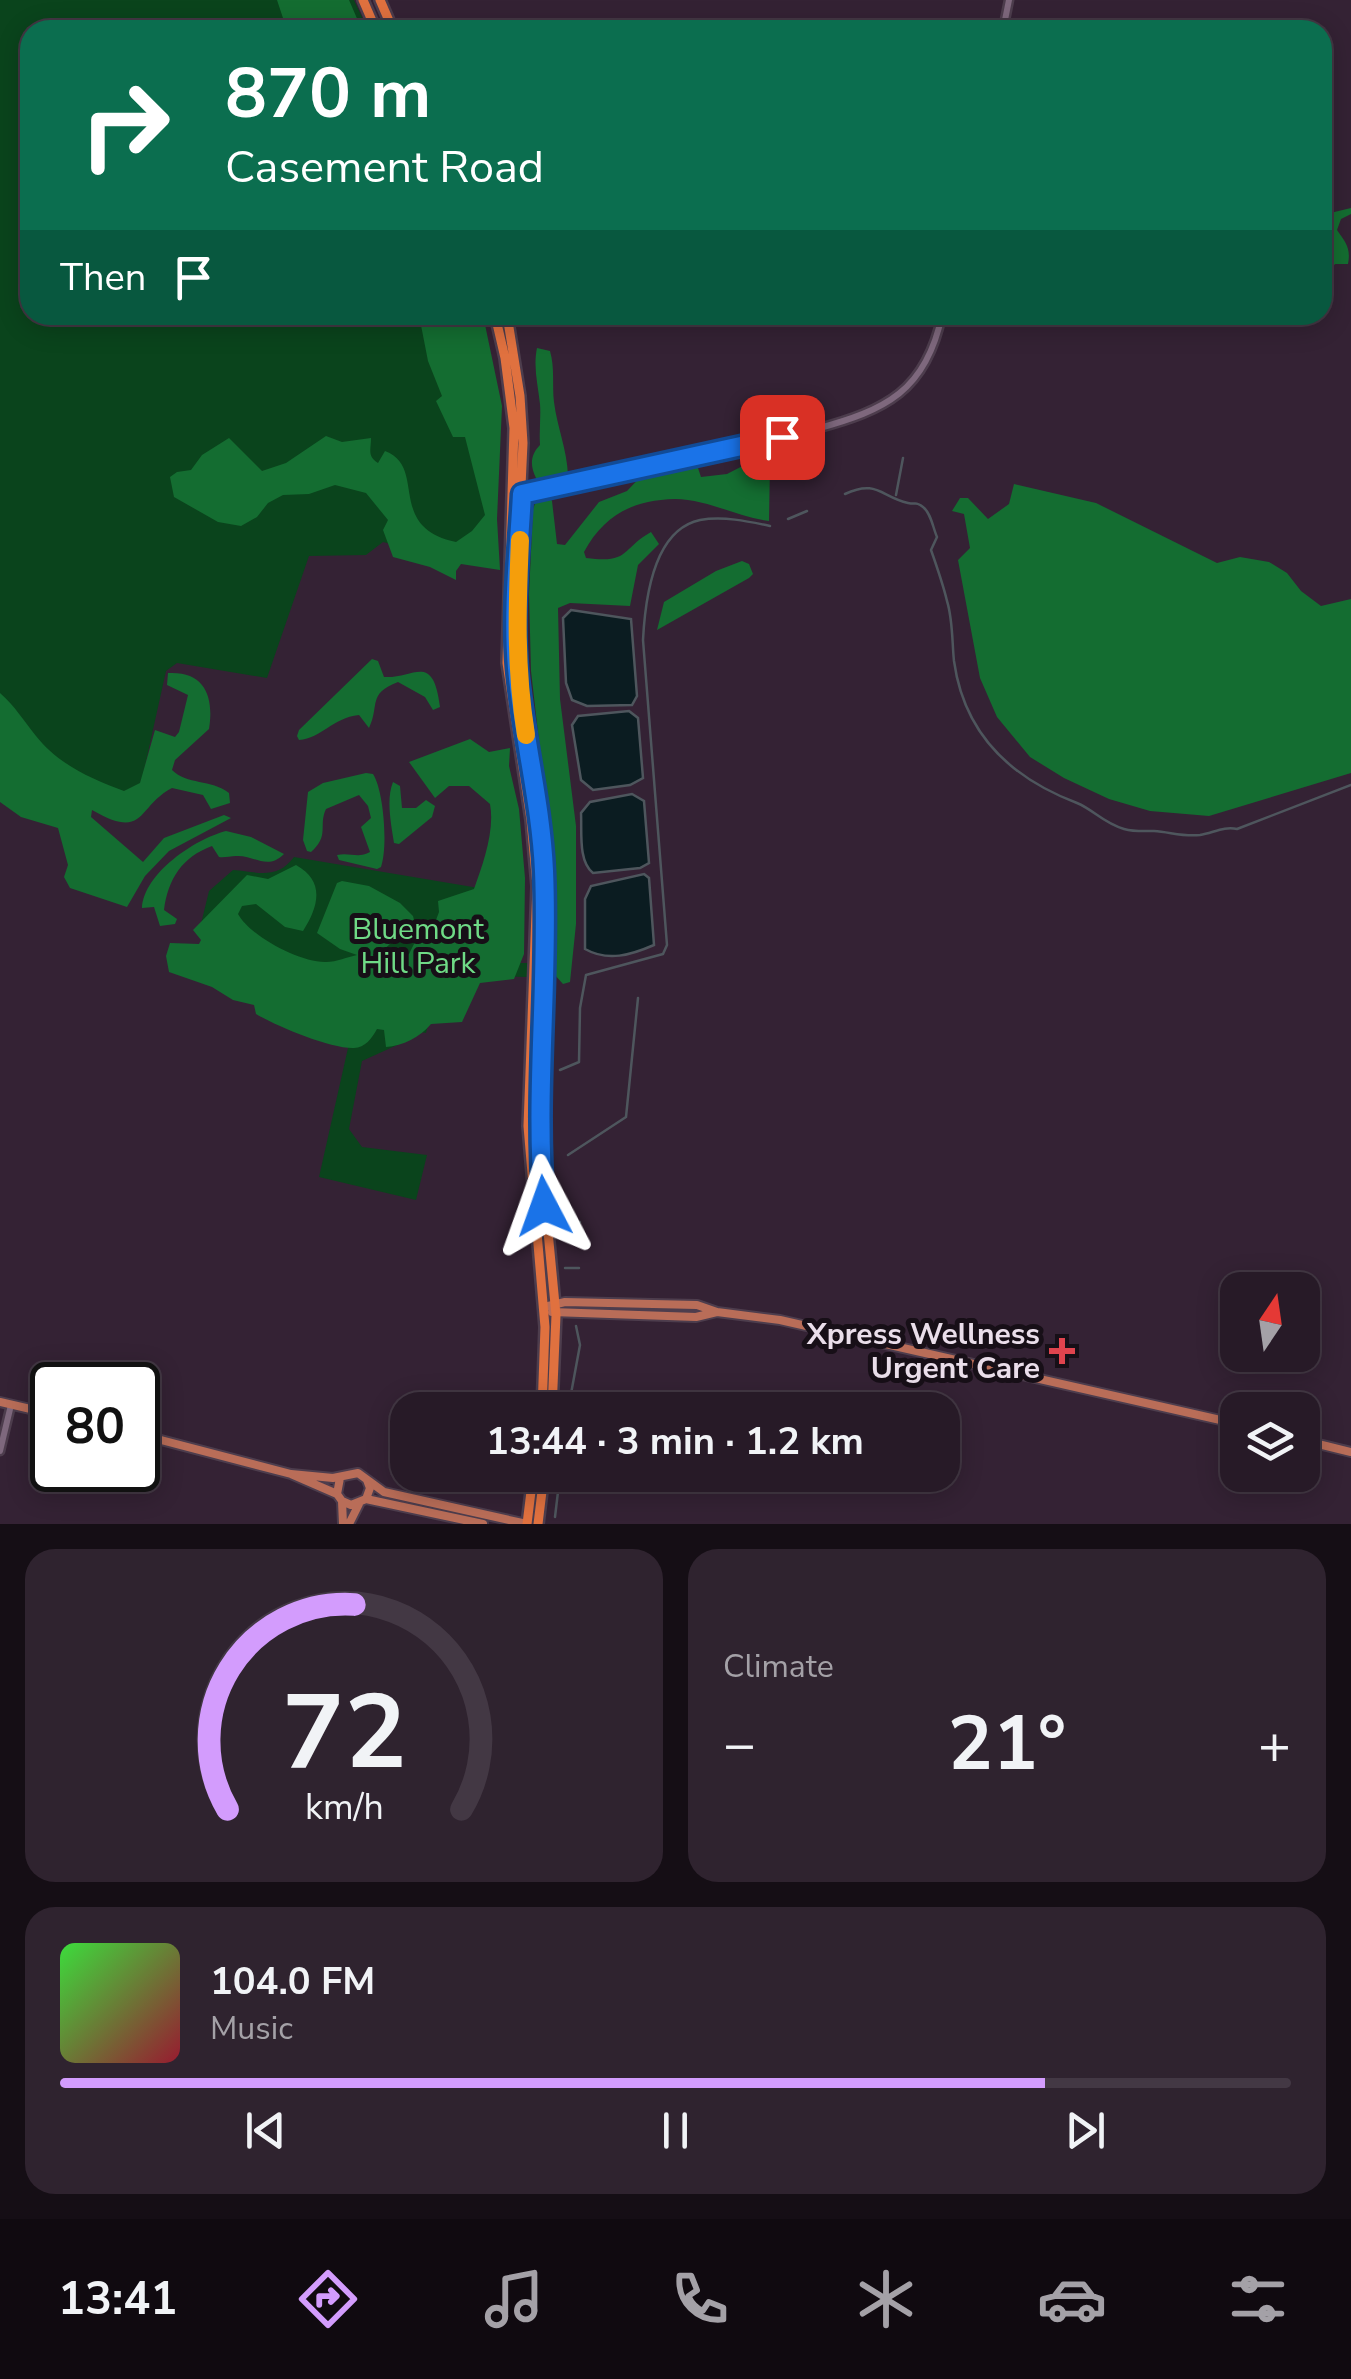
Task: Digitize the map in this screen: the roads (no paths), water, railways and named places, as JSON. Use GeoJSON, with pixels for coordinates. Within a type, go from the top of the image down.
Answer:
{"type":"FeatureCollection","features":[{"type":"Feature","properties":{"kind":"highway"},"geometry":{"type":"LineString","coordinates":[[497,325],[510,391],[518,494],[507,600],[507,663],[537,886],[528,1126],[544,1308],[543,1392]]}},
{"type":"Feature","properties":{"kind":"highway"},"geometry":{"type":"LineString","coordinates":[[508,325],[520,396],[516,663],[543,846],[546,911],[542,1175],[556,1309],[553,1392]]}},
{"type":"Feature","properties":{"kind":"highway"},"geometry":{"type":"LineString","coordinates":[[518,1134],[528,1126],[538,1105],[542,1082]]}},
{"type":"Feature","properties":{"kind":"highway"},"geometry":{"type":"LineString","coordinates":[[527,1524],[532,1492]]}},
{"type":"Feature","properties":{"kind":"highway"},"geometry":{"type":"LineString","coordinates":[[538,1524],[542,1492]]}},
{"type":"Feature","properties":{"kind":"main road"},"geometry":{"type":"LineString","coordinates":[[607,1315],[641,1304]]}},
{"type":"Feature","properties":{"kind":"main road"},"geometry":{"type":"LineString","coordinates":[[635,1315],[659,1310],[665,1304]]}},
{"type":"Feature","properties":{"kind":"main road"},"geometry":{"type":"LineString","coordinates":[[556,1309],[696,1305],[717,1312],[780,1320],[1220,1420]]}},
{"type":"Feature","properties":{"kind":"main road"},"geometry":{"type":"LineString","coordinates":[[544,1308],[607,1315],[696,1317],[717,1312]]}},
{"type":"Feature","properties":{"kind":"main road"},"geometry":{"type":"LineString","coordinates":[[0,1402],[30,1408]]}},
{"type":"Feature","properties":{"kind":"main road"},"geometry":{"type":"LineString","coordinates":[[160,1440],[291,1474],[340,1478],[353,1472],[384,1492],[527,1524]]}},
{"type":"Feature","properties":{"kind":"main road"},"geometry":{"type":"LineString","coordinates":[[1320,1444],[1351,1452]]}},
{"type":"Feature","properties":{"kind":"main road"},"geometry":{"type":"LineString","coordinates":[[291,1474],[340,1498],[483,1524]]}},
{"type":"Feature","properties":{"kind":"main road"},"geometry":{"type":"LineString","coordinates":[[340,1478],[346,1524]]}},
{"type":"Feature","properties":{"kind":"main road"},"geometry":{"type":"LineString","coordinates":[[346,1524],[369,1492],[368,1480]]}},
{"type":"Feature","properties":{"kind":"street"},"geometry":{"type":"LineString","coordinates":[[518,494],[864,415],[898,396],[913,381],[930,356],[939,325]]}},
{"type":"Feature","properties":{"kind":"street"},"geometry":{"type":"LineString","coordinates":[[0,1451],[12,1404]]}},
{"type":"Feature","properties":{"kind":"waterway"},"geometry":{"type":"LineString","coordinates":[[896,495],[903,458]]}},
{"type":"Feature","properties":{"kind":"waterway"},"geometry":{"type":"LineString","coordinates":[[845,494],[872,489],[919,504],[928,513],[937,537],[931,550],[949,608],[959,687],[968,710],[994,750],[1031,781],[1124,829],[1194,835],[1237,829],[1351,785]]}},
{"type":"Feature","properties":{"kind":"waterway"},"geometry":{"type":"LineString","coordinates":[[788,519],[807,511]]}},
{"type":"Feature","properties":{"kind":"waterway"},"geometry":{"type":"LineString","coordinates":[[560,1070],[579,1062],[580,1008],[586,975],[663,954],[667,945],[643,640],[655,569],[672,537],[684,526],[700,520],[726,519],[770,526]]}},
{"type":"Feature","properties":{"kind":"waterway"},"geometry":{"type":"LineString","coordinates":[[568,1155],[626,1117],[638,998]]}},
{"type":"Feature","properties":{"kind":"waterway"},"geometry":{"type":"LineString","coordinates":[[564,1221],[580,1222]]}},
{"type":"Feature","properties":{"kind":"waterway"},"geometry":{"type":"LineString","coordinates":[[565,1268],[579,1268]]}},
{"type":"Feature","properties":{"kind":"waterway"},"geometry":{"type":"LineString","coordinates":[[571,1392],[580,1345],[576,1326]]}},
{"type":"Feature","properties":{"kind":"waterway"},"geometry":{"type":"LineString","coordinates":[[555,1517],[558,1492]]}},
{"type":"Feature","properties":{"kind":"place","name":"Xpress Wellness Urgent Care"},"geometry":{"type":"Point","coordinates":[1062,1351]}},
{"type":"Feature","properties":{"kind":"park label","name":"Bluemont Hill Park"},"geometry":{"type":"Point","coordinates":[418,946]}}]}
